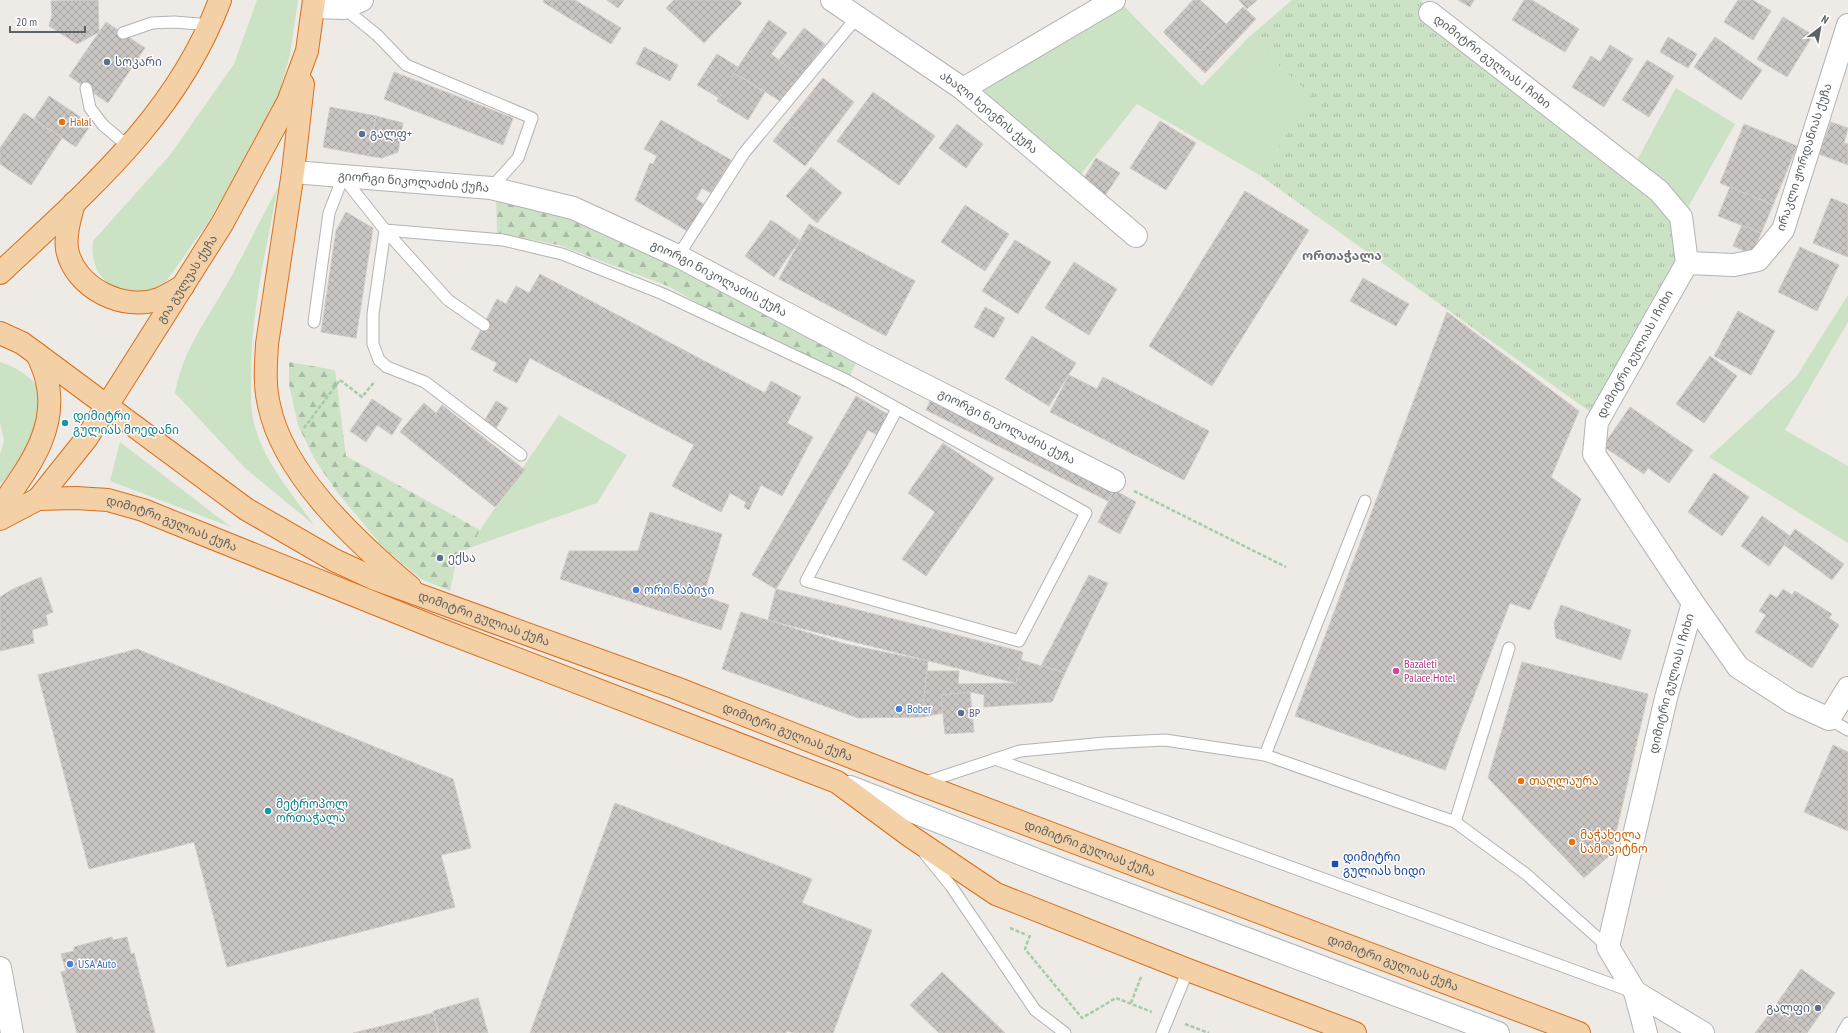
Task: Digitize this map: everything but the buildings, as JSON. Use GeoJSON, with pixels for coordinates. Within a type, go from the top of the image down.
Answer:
{"type":"FeatureCollection","features":[{"type":"Feature","properties":{"kind":"highway"},"geometry":{"type":"LineString","coordinates":[[0,273],[74,203],[129,147],[161,109],[186,70],[211,25],[220,0]]}},
{"type":"Feature","properties":{"kind":"highway","name":"გია გულუას ქუჩა"},"geometry":{"type":"LineString","coordinates":[[0,519],[38,499],[86,439],[108,407],[222,224],[288,102],[307,51],[314,3]]}},
{"type":"Feature","properties":{"kind":"highway"},"geometry":{"type":"LineString","coordinates":[[307,51],[293,172],[267,344],[265,373],[269,405],[277,431],[291,459],[310,486],[371,554],[422,596]]}},
{"type":"Feature","properties":{"kind":"highway"},"geometry":{"type":"LineString","coordinates":[[74,203],[68,228],[67,249],[72,263],[82,278],[94,288],[119,300],[144,302],[159,299],[183,286]]}},
{"type":"Feature","properties":{"kind":"highway","name":"დიმიტრი გულიას ქუჩა"},"geometry":{"type":"LineString","coordinates":[[0,333],[22,343],[246,509],[283,532],[354,569],[422,596],[676,688],[920,784],[1579,1033]]}},
{"type":"Feature","properties":{"kind":"highway"},"geometry":{"type":"LineString","coordinates":[[0,508],[34,459],[45,432],[50,395],[46,376],[37,354]]}},
{"type":"Feature","properties":{"kind":"highway","name":"დიმიტრი გულიას ქუჩა"},"geometry":{"type":"LineString","coordinates":[[38,499],[76,498],[108,500],[143,510],[436,628],[837,782],[910,836],[996,894],[1188,970],[1355,1033]]}},
{"type":"Feature","properties":{"kind":"street","name":"ახალი ხეივნის ქუჩა"},"geometry":{"type":"LineString","coordinates":[[832,0],[858,16],[963,89],[1136,236]]}},
{"type":"Feature","properties":{"kind":"street"},"geometry":{"type":"LineString","coordinates":[[963,89],[1114,0]]}},
{"type":"Feature","properties":{"kind":"street"},"geometry":{"type":"LineString","coordinates":[[314,3],[350,3]]}},
{"type":"Feature","properties":{"kind":"street","name":"დიმიტრი გულიას I ჩიხი"},"geometry":{"type":"LineString","coordinates":[[1430,13],[1659,191],[1681,217],[1687,263],[1597,422],[1594,454],[1693,603],[1666,698],[1608,947]]}},
{"type":"Feature","properties":{"kind":"street","name":"ირაკლი ჟორდანიას ქუჩა"},"geometry":{"type":"LineString","coordinates":[[1687,263],[1734,265],[1758,260],[1783,230],[1847,29]]}},
{"type":"Feature","properties":{"kind":"street","name":"გიორგი ნიკოლაძის ქუჩა"},"geometry":{"type":"LineString","coordinates":[[293,172],[492,188],[573,208],[678,256],[865,356],[1114,481]]}},
{"type":"Feature","properties":{"kind":"street"},"geometry":{"type":"LineString","coordinates":[[1693,603],[1738,667],[1792,702],[1829,719],[1848,688]]}},
{"type":"Feature","properties":{"kind":"street","name":"დიმიტრი გულიას ქუჩა"},"geometry":{"type":"LineString","coordinates":[[837,782],[1060,869],[1498,1033]]}},
{"type":"Feature","properties":{"kind":"street"},"geometry":{"type":"LineString","coordinates":[[1608,947],[1635,992],[1646,1033]]}},
{"type":"Feature","properties":{"kind":"street"},"geometry":{"type":"LineString","coordinates":[[0,968],[12,1033]]}},
{"type":"Feature","properties":{"kind":"street"},"geometry":{"type":"LineString","coordinates":[[1635,992],[1703,1033]]}},
{"type":"Feature","properties":{"kind":"lane"},"geometry":{"type":"LineString","coordinates":[[350,3],[377,35],[406,65],[532,118],[518,158],[492,188]]}},
{"type":"Feature","properties":{"kind":"lane"},"geometry":{"type":"LineString","coordinates":[[678,256],[744,153],[858,16]]}},
{"type":"Feature","properties":{"kind":"lane"},"geometry":{"type":"LineString","coordinates":[[123,32],[152,23],[174,22],[211,25]]}},
{"type":"Feature","properties":{"kind":"lane"},"geometry":{"type":"LineString","coordinates":[[86,88],[90,108],[103,125],[129,147]]}},
{"type":"Feature","properties":{"kind":"lane"},"geometry":{"type":"LineString","coordinates":[[343,177],[385,230],[448,300],[484,325]]}},
{"type":"Feature","properties":{"kind":"lane"},"geometry":{"type":"LineString","coordinates":[[314,322],[329,213],[343,177]]}},
{"type":"Feature","properties":{"kind":"lane"},"geometry":{"type":"LineString","coordinates":[[385,230],[503,240],[562,254],[662,294],[846,380],[1086,514],[1018,641],[806,582],[897,409]]}},
{"type":"Feature","properties":{"kind":"lane"},"geometry":{"type":"LineString","coordinates":[[385,230],[373,314],[373,344],[379,360],[387,367],[425,382],[521,455]]}},
{"type":"Feature","properties":{"kind":"lane"},"geometry":{"type":"LineString","coordinates":[[1265,755],[1365,501]]}},
{"type":"Feature","properties":{"kind":"lane"},"geometry":{"type":"LineString","coordinates":[[1455,822],[1509,648]]}},
{"type":"Feature","properties":{"kind":"lane"},"geometry":{"type":"LineString","coordinates":[[1829,719],[1848,730]]}},
{"type":"Feature","properties":{"kind":"lane"},"geometry":{"type":"LineString","coordinates":[[920,784],[1020,751],[1105,743],[1165,740],[1265,755],[1455,822],[1526,874],[1608,947]]}},
{"type":"Feature","properties":{"kind":"lane"},"geometry":{"type":"LineString","coordinates":[[995,759],[1635,992]]}},
{"type":"Feature","properties":{"kind":"lane"},"geometry":{"type":"LineString","coordinates":[[910,836],[951,886],[1035,1010],[1065,1033]]}},
{"type":"Feature","properties":{"kind":"lane"},"geometry":{"type":"LineString","coordinates":[[1162,1033],[1188,970]]}},
{"type":"Feature","properties":{"kind":"lane"},"geometry":{"type":"LineString","coordinates":[[1842,1033],[1848,1023]]}},
{"type":"Feature","properties":{"kind":"path"},"geometry":{"type":"LineString","coordinates":[[304,428],[340,380],[362,397]]}},
{"type":"Feature","properties":{"kind":"path"},"geometry":{"type":"LineString","coordinates":[[1114,481],[1286,567]]}},
{"type":"Feature","properties":{"kind":"path"},"geometry":{"type":"LineString","coordinates":[[1030,936],[1025,949],[1082,1018],[1116,998],[1155,1013]]}},
{"type":"Feature","properties":{"kind":"path"},"geometry":{"type":"LineString","coordinates":[[1131,1003],[1140,977]]}},
{"type":"Feature","properties":{"kind":"path"},"geometry":{"type":"LineString","coordinates":[[1184,1023],[1210,1033]]}},
{"type":"Feature","properties":{"kind":"green space"},"geometry":{"type":"Polygon","coordinates":[[[257,0],[298,0],[290,55],[274,109],[209,221],[165,283],[152,290],[142,291],[120,289],[111,285],[104,280],[94,263],[93,241],[170,155],[234,64],[257,0]]]}},
{"type":"Feature","properties":{"kind":"green space"},"geometry":{"type":"Polygon","coordinates":[[[1292,0],[1420,0],[1650,196],[1672,220],[1676,262],[1593,414],[1261,176],[1311,95],[1249,37],[1292,0]]]}},
{"type":"Feature","properties":{"kind":"green space"},"geometry":{"type":"Polygon","coordinates":[[[1122,4],[1202,86],[1249,37],[1312,95],[1261,176],[1137,104],[1078,178],[1038,146],[983,91],[1122,4]]]}},
{"type":"Feature","properties":{"kind":"green space"},"geometry":{"type":"Polygon","coordinates":[[[1676,88],[1735,124],[1686,211],[1636,162],[1676,88]]]}},
{"type":"Feature","properties":{"kind":"green space"},"geometry":{"type":"Polygon","coordinates":[[[278,187],[256,304],[251,376],[252,412],[257,433],[268,458],[282,481],[314,525],[245,468],[175,393],[189,349],[234,272],[278,187]]]}},
{"type":"Feature","properties":{"kind":"green space"},"geometry":{"type":"Polygon","coordinates":[[[496,193],[571,213],[857,361],[844,387],[668,286],[559,245],[497,233],[496,193]]]}},
{"type":"Feature","properties":{"kind":"green space"},"geometry":{"type":"Polygon","coordinates":[[[1848,295],[1848,322],[1785,430],[1848,466],[1848,543],[1709,457],[1796,377],[1848,295]]]}},
{"type":"Feature","properties":{"kind":"green space"},"geometry":{"type":"Polygon","coordinates":[[[0,362],[22,372],[34,383],[42,396],[43,406],[22,455],[7,477],[0,484],[0,455],[4,440],[0,423],[0,362]]]}},
{"type":"Feature","properties":{"kind":"green space"},"geometry":{"type":"Polygon","coordinates":[[[289,362],[335,370],[346,456],[480,530],[472,547],[458,553],[450,591],[421,579],[383,547],[337,492],[315,460],[298,425],[289,384],[289,362]]]}},
{"type":"Feature","properties":{"kind":"green space"},"geometry":{"type":"Polygon","coordinates":[[[559,415],[627,455],[597,503],[472,547],[480,530],[559,415]]]}},
{"type":"Feature","properties":{"kind":"green space"},"geometry":{"type":"Polygon","coordinates":[[[120,442],[231,527],[110,481],[120,442]]]}},
{"type":"Feature","properties":{"kind":"place","name":"სოკარი"},"geometry":{"type":"Point","coordinates":[107,62]}},
{"type":"Feature","properties":{"kind":"place","name":"Halal"},"geometry":{"type":"Point","coordinates":[62,122]}},
{"type":"Feature","properties":{"kind":"place","name":"გალფ+"},"geometry":{"type":"Point","coordinates":[362,134]}},
{"type":"Feature","properties":{"kind":"place","name":"დიმიტრი გულიას მოედანი"},"geometry":{"type":"Point","coordinates":[65,423]}},
{"type":"Feature","properties":{"kind":"place","name":"ექსა"},"geometry":{"type":"Point","coordinates":[440,558]}},
{"type":"Feature","properties":{"kind":"place","name":"ორი ნაბიჯი"},"geometry":{"type":"Point","coordinates":[636,590]}},
{"type":"Feature","properties":{"kind":"place","name":"Bazaleti Palace Hotel"},"geometry":{"type":"Point","coordinates":[1396,671]}},
{"type":"Feature","properties":{"kind":"place","name":"Bober"},"geometry":{"type":"Point","coordinates":[899,709]}},
{"type":"Feature","properties":{"kind":"place","name":"BP"},"geometry":{"type":"Point","coordinates":[961,713]}},
{"type":"Feature","properties":{"kind":"place","name":"თაღლაურა"},"geometry":{"type":"Point","coordinates":[1521,781]}},
{"type":"Feature","properties":{"kind":"place","name":"მეტროპოლ ორთაჭალა"},"geometry":{"type":"Point","coordinates":[268,811]}},
{"type":"Feature","properties":{"kind":"place","name":"მაჭახელა სამიკიტნო"},"geometry":{"type":"Point","coordinates":[1572,842]}},
{"type":"Feature","properties":{"kind":"place","name":"დიმიტრი გულიას ხიდი"},"geometry":{"type":"Point","coordinates":[1335,864]}},
{"type":"Feature","properties":{"kind":"place","name":"USA Auto"},"geometry":{"type":"Point","coordinates":[70,964]}},
{"type":"Feature","properties":{"kind":"place","name":"გალფი"},"geometry":{"type":"Point","coordinates":[1818,1008]}},
{"type":"Feature","properties":{"kind":"district","name":"ორთაჭალა"},"geometry":{"type":"Point","coordinates":[1342,255]}}]}
